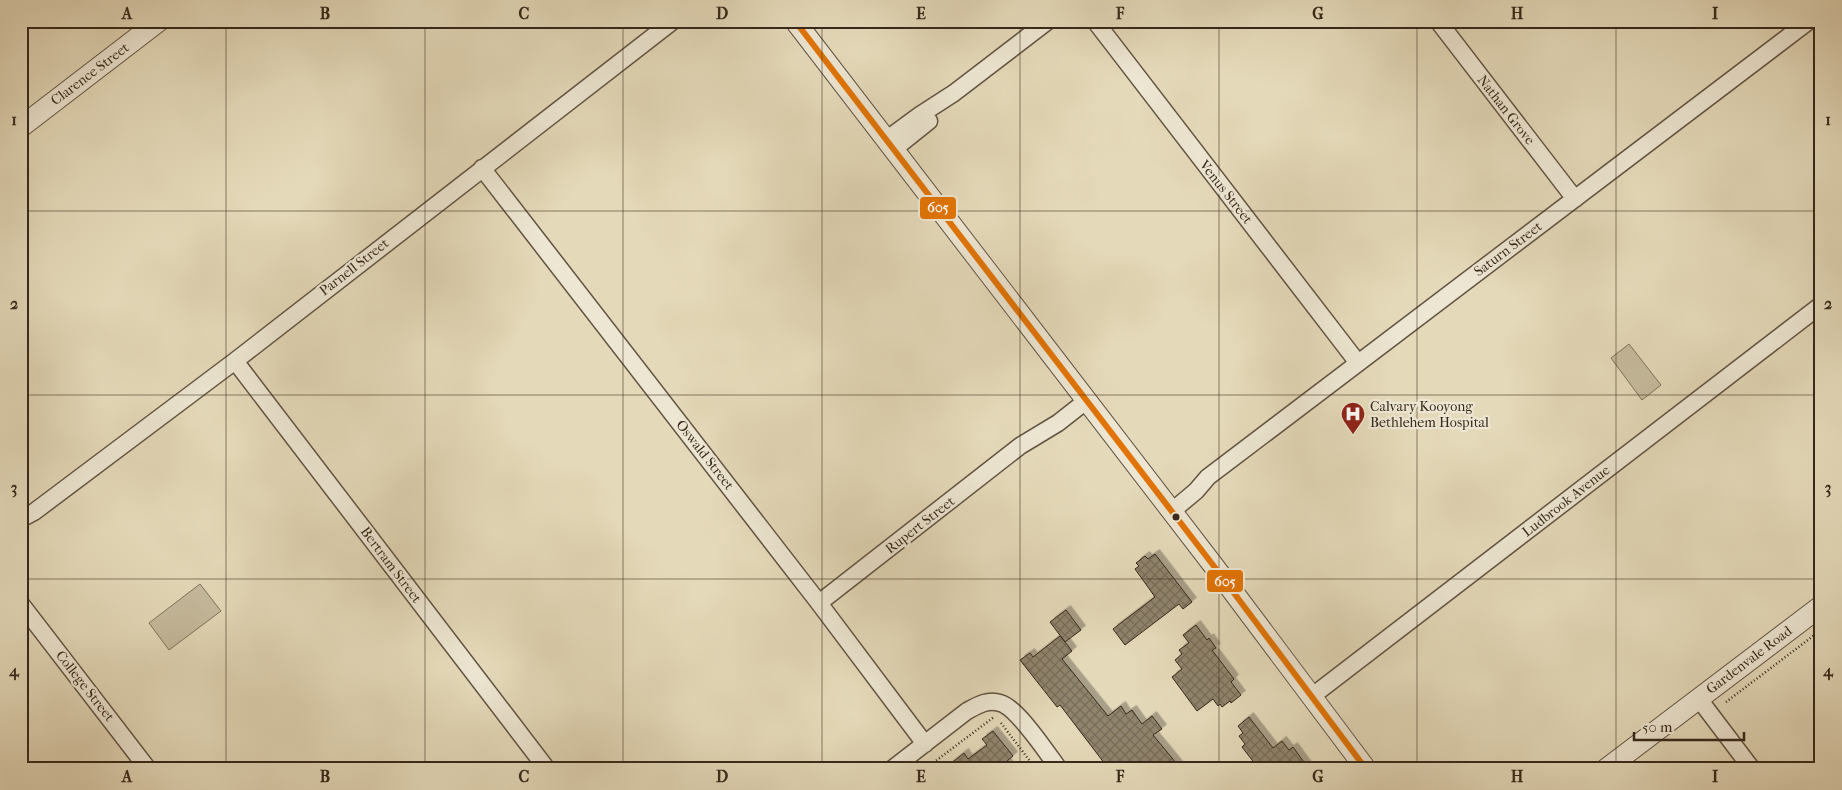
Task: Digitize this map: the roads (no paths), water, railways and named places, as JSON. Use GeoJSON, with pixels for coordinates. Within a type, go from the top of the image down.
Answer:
{"type":"FeatureCollection","features":[{"type":"Feature","properties":{"kind":"street","name":"Clarence Street"},"geometry":{"type":"LineString","coordinates":[[21,127],[159,21]]}},
{"type":"Feature","properties":{"kind":"street","name":"Parnell Street"},"geometry":{"type":"LineString","coordinates":[[21,529],[28,515],[234,360],[673,21]]}},
{"type":"Feature","properties":{"kind":"street"},"geometry":{"type":"LineString","coordinates":[[795,21],[1213,565],[1366,769]]}},
{"type":"Feature","properties":{"kind":"street"},"geometry":{"type":"LineString","coordinates":[[890,145],[920,115],[954,94],[1048,21]]}},
{"type":"Feature","properties":{"kind":"street","name":"Venus Street"},"geometry":{"type":"LineString","coordinates":[[1095,21],[1358,363]]}},
{"type":"Feature","properties":{"kind":"street","name":"Nathan Grove"},"geometry":{"type":"LineString","coordinates":[[1438,21],[1575,199]]}},
{"type":"Feature","properties":{"kind":"street","name":"Saturn Street"},"geometry":{"type":"LineString","coordinates":[[1168,508],[1196,491],[1208,477],[1809,21]]}},
{"type":"Feature","properties":{"kind":"street","name":"Oswald Street"},"geometry":{"type":"LineString","coordinates":[[482,168],[819,603],[925,744]]}},
{"type":"Feature","properties":{"kind":"street","name":"Ludbrook Avenue"},"geometry":{"type":"LineString","coordinates":[[1311,697],[1821,305]]}},
{"type":"Feature","properties":{"kind":"street","name":"Bertram Street"},"geometry":{"type":"LineString","coordinates":[[234,360],[547,769]]}},
{"type":"Feature","properties":{"kind":"street","name":"Rupert Street"},"geometry":{"type":"LineString","coordinates":[[819,603],[1020,446],[1052,415],[1083,397]]}},
{"type":"Feature","properties":{"kind":"street","name":"College Street"},"geometry":{"type":"LineString","coordinates":[[21,604],[148,769]]}},
{"type":"Feature","properties":{"kind":"street","name":"Gardenvale Road"},"geometry":{"type":"LineString","coordinates":[[1606,769],[1704,706],[1821,606]]}},
{"type":"Feature","properties":{"kind":"street"},"geometry":{"type":"LineString","coordinates":[[892,769],[973,708],[988,702],[996,702],[1002,703],[1013,710],[1059,769]]}},
{"type":"Feature","properties":{"kind":"street"},"geometry":{"type":"LineString","coordinates":[[1704,706],[1752,769]]}},
{"type":"Feature","properties":{"kind":"place","name":"Calvary Kooyong Bethlehem Hospital"},"geometry":{"type":"Point","coordinates":[1353,435]}}]}
